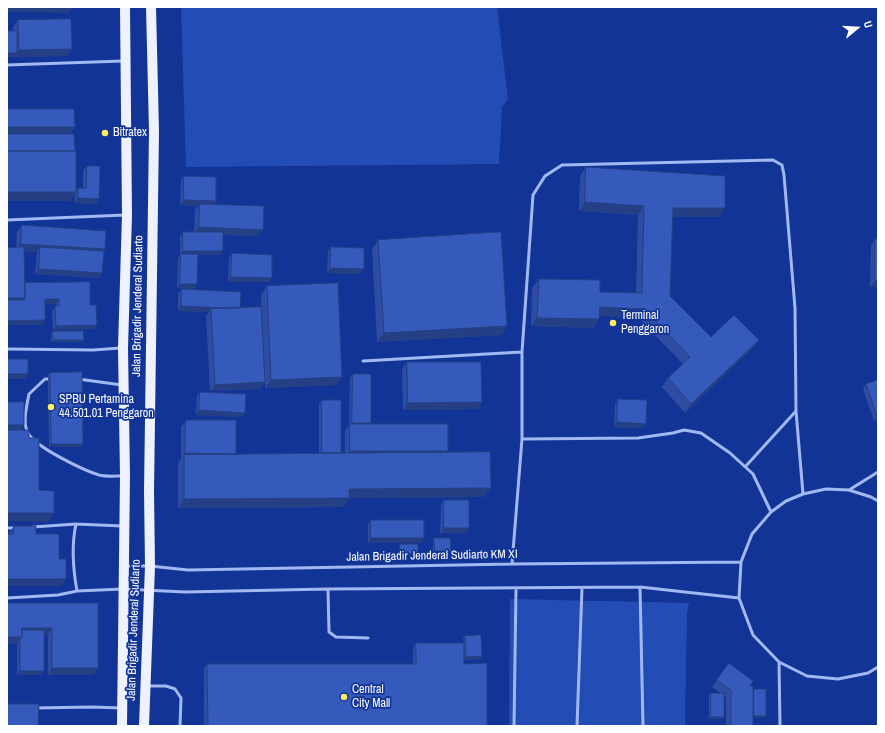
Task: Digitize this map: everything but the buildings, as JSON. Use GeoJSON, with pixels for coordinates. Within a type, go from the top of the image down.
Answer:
{"type":"FeatureCollection","features":[{"type":"Feature","properties":{"kind":"main road","name":"Jalan Brigadir Jenderal Sudiarto"},"geometry":{"type":"LineString","coordinates":[[122,726],[125,476],[123,348],[127,215],[125,7]]}},
{"type":"Feature","properties":{"kind":"main road","name":"Jalan Brigadir Jenderal Sudiarto"},"geometry":{"type":"LineString","coordinates":[[144,726],[150,566],[149,491],[154,131],[151,7]]}},
{"type":"Feature","properties":{"kind":"lane"},"geometry":{"type":"LineString","coordinates":[[7,65],[125,61]]}},
{"type":"Feature","properties":{"kind":"lane"},"geometry":{"type":"LineString","coordinates":[[512,564],[522,440],[522,352],[533,195],[545,176],[562,165],[773,160],[782,165],[784,170],[795,308],[796,411],[802,494]]}},
{"type":"Feature","properties":{"kind":"lane"},"geometry":{"type":"LineString","coordinates":[[7,220],[127,215]]}},
{"type":"Feature","properties":{"kind":"lane"},"geometry":{"type":"LineString","coordinates":[[7,349],[92,350],[123,348]]}},
{"type":"Feature","properties":{"kind":"lane"},"geometry":{"type":"LineString","coordinates":[[363,361],[522,352]]}},
{"type":"Feature","properties":{"kind":"lane"},"geometry":{"type":"LineString","coordinates":[[53,379],[45,379],[29,394],[26,424],[27,432],[33,441],[62,459],[100,476],[125,476]]}},
{"type":"Feature","properties":{"kind":"lane"},"geometry":{"type":"LineString","coordinates":[[77,379],[124,386]]}},
{"type":"Feature","properties":{"kind":"lane"},"geometry":{"type":"LineString","coordinates":[[745,467],[796,411]]}},
{"type":"Feature","properties":{"kind":"lane"},"geometry":{"type":"LineString","coordinates":[[522,440],[638,438],[673,434],[684,430],[701,433],[730,453],[753,474],[771,512]]}},
{"type":"Feature","properties":{"kind":"lane"},"geometry":{"type":"LineString","coordinates":[[849,490],[878,472]]}},
{"type":"Feature","properties":{"kind":"lane"},"geometry":{"type":"LineString","coordinates":[[878,501],[871,497],[849,490],[826,489],[802,494],[786,501],[771,512],[752,534],[740,562],[739,598],[753,635],[779,662],[807,676],[838,679],[868,673],[878,667]]}},
{"type":"Feature","properties":{"kind":"lane"},"geometry":{"type":"LineString","coordinates":[[76,524],[73,539],[73,569],[77,591]]}},
{"type":"Feature","properties":{"kind":"lane"},"geometry":{"type":"LineString","coordinates":[[30,527],[76,524],[124,526]]}},
{"type":"Feature","properties":{"kind":"lane"},"geometry":{"type":"LineString","coordinates":[[7,528],[22,528]]}},
{"type":"Feature","properties":{"kind":"lane","name":"Jalan Brigadir Jenderal Sudiarto KM XI"},"geometry":{"type":"LineString","coordinates":[[124,566],[150,566],[188,570],[512,564],[740,562]]}},
{"type":"Feature","properties":{"kind":"lane"},"geometry":{"type":"LineString","coordinates":[[7,598],[58,595],[77,591],[123,589],[184,592],[328,589],[640,587],[739,598]]}},
{"type":"Feature","properties":{"kind":"lane"},"geometry":{"type":"LineString","coordinates":[[640,587],[643,726]]}},
{"type":"Feature","properties":{"kind":"lane"},"geometry":{"type":"LineString","coordinates":[[514,726],[516,588]]}},
{"type":"Feature","properties":{"kind":"lane"},"geometry":{"type":"LineString","coordinates":[[578,726],[582,588]]}},
{"type":"Feature","properties":{"kind":"lane"},"geometry":{"type":"LineString","coordinates":[[328,589],[329,632],[336,637],[368,638]]}},
{"type":"Feature","properties":{"kind":"lane"},"geometry":{"type":"LineString","coordinates":[[779,662],[780,726]]}},
{"type":"Feature","properties":{"kind":"lane"},"geometry":{"type":"LineString","coordinates":[[146,686],[166,686],[175,689],[181,698],[180,726]]}},
{"type":"Feature","properties":{"kind":"lane"},"geometry":{"type":"LineString","coordinates":[[30,708],[122,708]]}},
{"type":"Feature","properties":{"kind":"lane"},"geometry":{"type":"LineString","coordinates":[[37,708],[37,714]]}},
{"type":"Feature","properties":{"kind":"shaded area"},"geometry":{"type":"Polygon","coordinates":[[[181,7],[497,7],[508,99],[502,107],[499,164],[186,167],[181,7]]]}},
{"type":"Feature","properties":{"kind":"shaded area"},"geometry":{"type":"Polygon","coordinates":[[[510,599],[689,603],[687,613],[685,726],[509,726],[510,599]]]}},
{"type":"Feature","properties":{"kind":"place","name":"Bitratex"},"geometry":{"type":"Point","coordinates":[105,133]}},
{"type":"Feature","properties":{"kind":"place","name":"Terminal Penggaron"},"geometry":{"type":"Point","coordinates":[613,323]}},
{"type":"Feature","properties":{"kind":"place","name":"SPBU Pertamina 44.501.01 Penggaron"},"geometry":{"type":"Point","coordinates":[51,407]}},
{"type":"Feature","properties":{"kind":"place","name":"Central City Mall"},"geometry":{"type":"Point","coordinates":[344,697]}}]}
